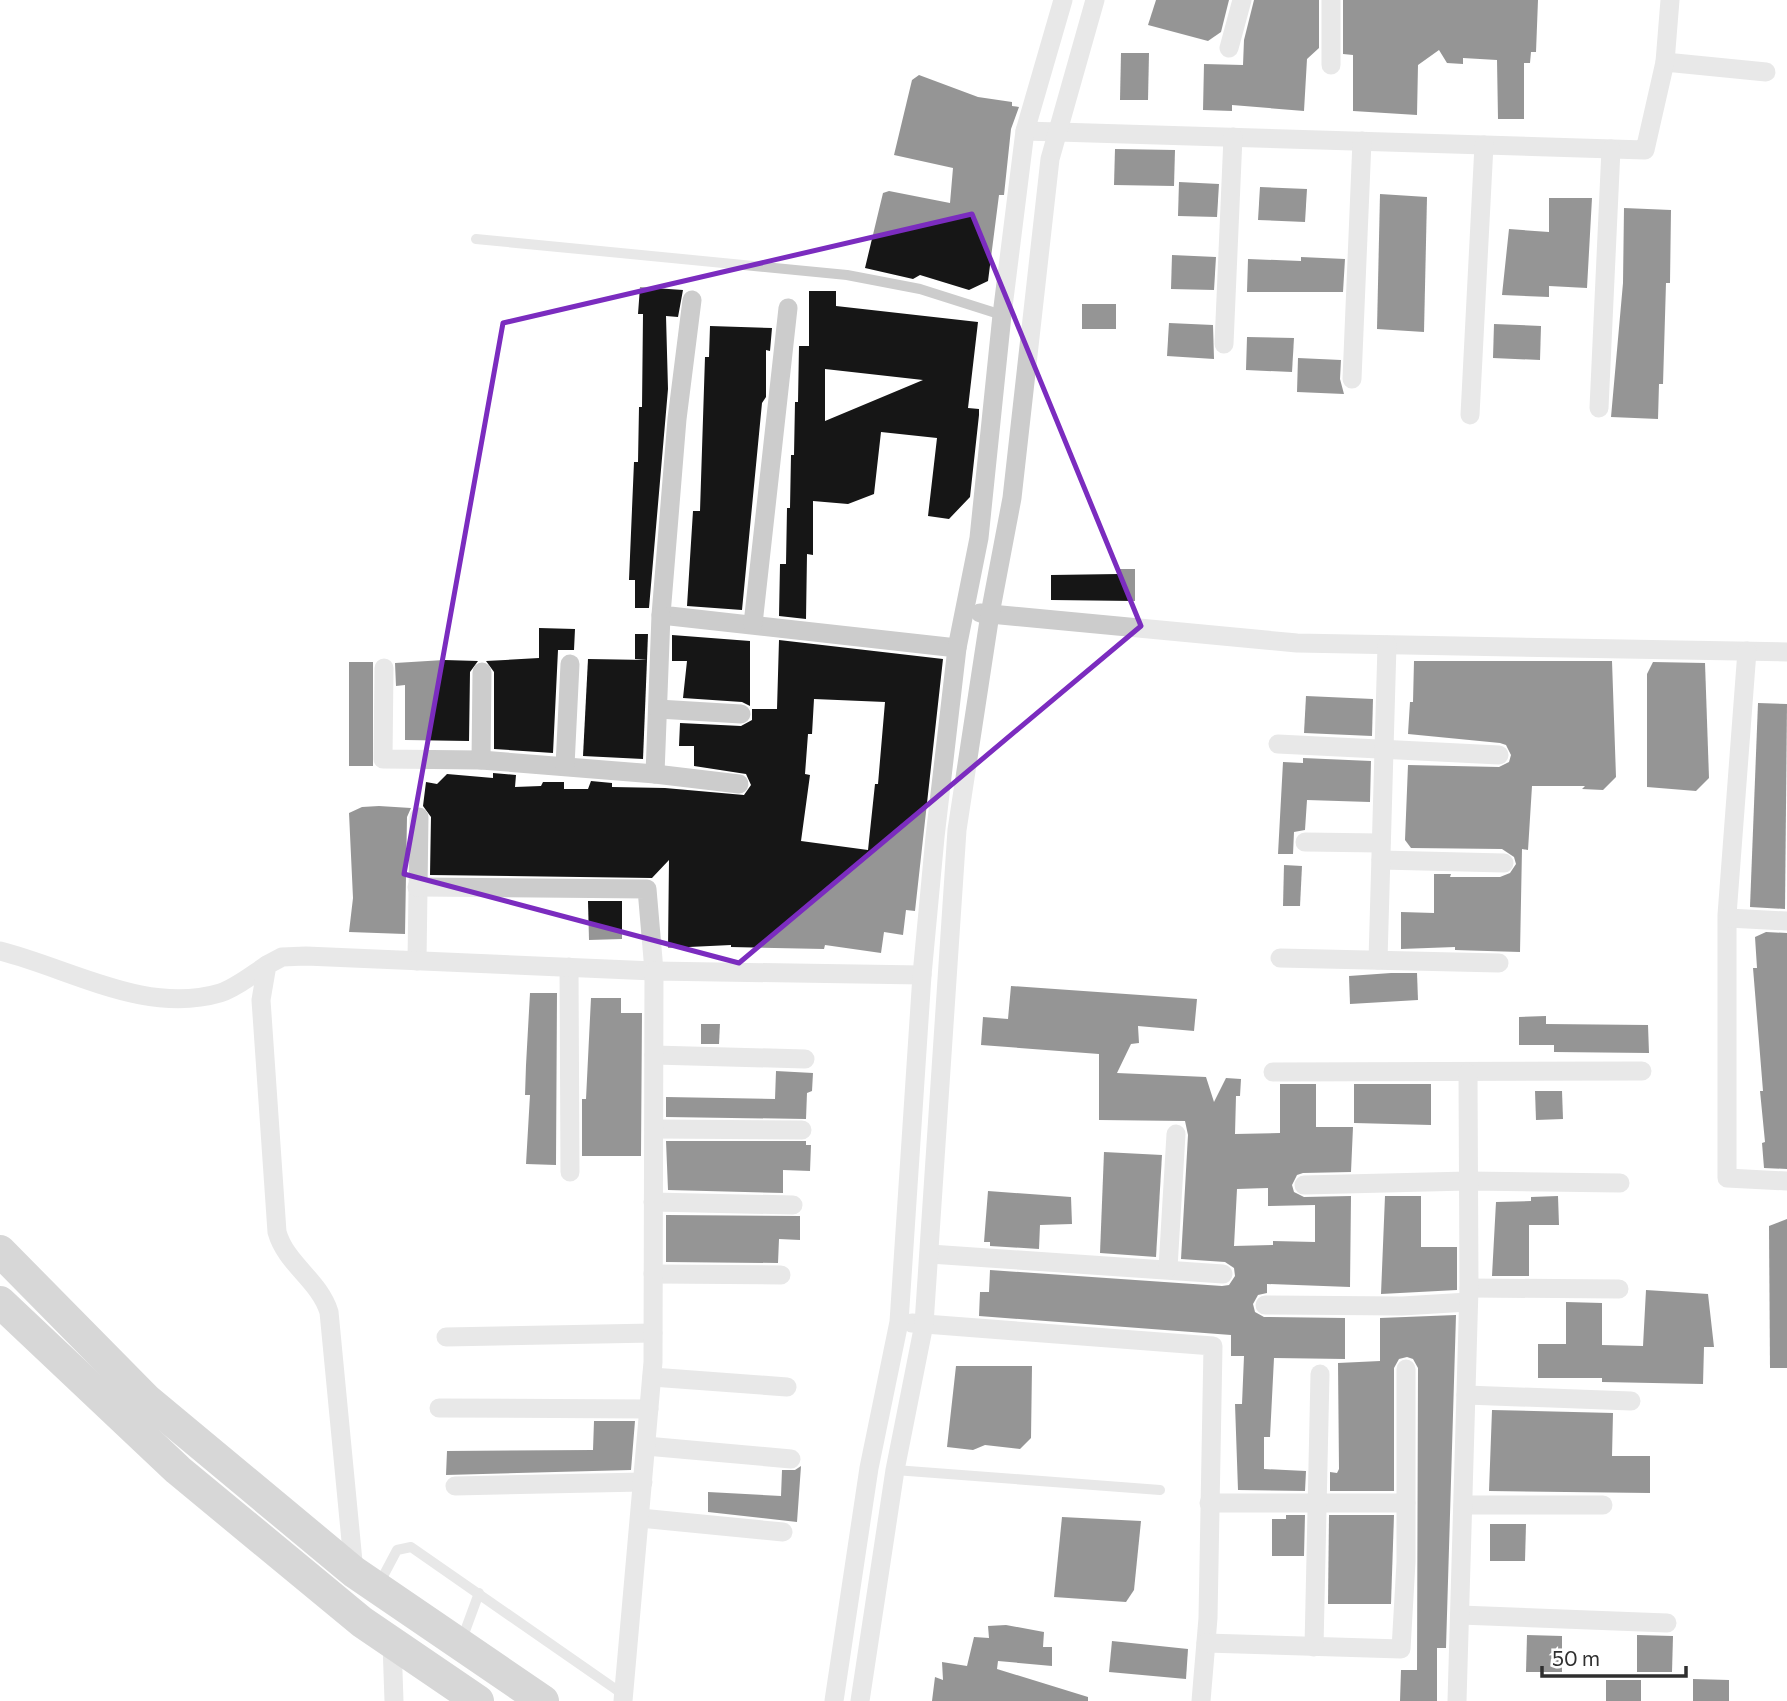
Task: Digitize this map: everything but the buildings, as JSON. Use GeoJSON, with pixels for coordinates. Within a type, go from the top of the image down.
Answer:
{"type":"FeatureCollection","features":[{"type":"Feature","properties":{"kind":"main road"},"geometry":{"type":"LineString","coordinates":[[0,1251],[146,1399],[365,1580],[543,1701]]}},
{"type":"Feature","properties":{"kind":"main road"},"geometry":{"type":"LineString","coordinates":[[0,1302],[178,1470],[362,1622],[478,1701]]}},
{"type":"Feature","properties":{"kind":"street"},"geometry":{"type":"LineString","coordinates":[[834,1701],[869,1468],[900,1322],[922,975],[957,648],[979,537],[1002,315],[1025,131],[1063,0]]}},
{"type":"Feature","properties":{"kind":"street"},"geometry":{"type":"LineString","coordinates":[[860,1701],[895,1469],[924,1324],[957,830],[990,614],[1012,498],[1046,184],[1056,132],[1095,0]]}},
{"type":"Feature","properties":{"kind":"street"},"geometry":{"type":"LineString","coordinates":[[1229,48],[1242,0]]}},
{"type":"Feature","properties":{"kind":"street"},"geometry":{"type":"LineString","coordinates":[[1331,0],[1331,65]]}},
{"type":"Feature","properties":{"kind":"street"},"geometry":{"type":"LineString","coordinates":[[1025,131],[1645,150],[1665,62],[1670,0]]}},
{"type":"Feature","properties":{"kind":"street"},"geometry":{"type":"LineString","coordinates":[[1665,62],[1766,72]]}},
{"type":"Feature","properties":{"kind":"street"},"geometry":{"type":"LineString","coordinates":[[1224,344],[1233,136]]}},
{"type":"Feature","properties":{"kind":"street"},"geometry":{"type":"LineString","coordinates":[[1352,379],[1363,141]]}},
{"type":"Feature","properties":{"kind":"street"},"geometry":{"type":"LineString","coordinates":[[1469,415],[1484,145]]}},
{"type":"Feature","properties":{"kind":"street"},"geometry":{"type":"LineString","coordinates":[[1600,408],[1611,149]]}},
{"type":"Feature","properties":{"kind":"street"},"geometry":{"type":"LineString","coordinates":[[655,774],[661,615],[677,419],[692,300]]}},
{"type":"Feature","properties":{"kind":"street"},"geometry":{"type":"LineString","coordinates":[[753,624],[788,308]]}},
{"type":"Feature","properties":{"kind":"street"},"geometry":{"type":"LineString","coordinates":[[965,612],[1297,643],[1787,652]]}},
{"type":"Feature","properties":{"kind":"street"},"geometry":{"type":"LineString","coordinates":[[661,615],[957,648]]}},
{"type":"Feature","properties":{"kind":"street"},"geometry":{"type":"LineString","coordinates":[[1378,960],[1387,645]]}},
{"type":"Feature","properties":{"kind":"street"},"geometry":{"type":"LineString","coordinates":[[1747,650],[1728,918],[1727,1178],[1787,1181]]}},
{"type":"Feature","properties":{"kind":"street"},"geometry":{"type":"LineString","coordinates":[[565,766],[570,663]]}},
{"type":"Feature","properties":{"kind":"street"},"geometry":{"type":"LineString","coordinates":[[384,668],[383,759],[481,760],[655,774],[739,784]]}},
{"type":"Feature","properties":{"kind":"street"},"geometry":{"type":"LineString","coordinates":[[481,760],[482,672]]}},
{"type":"Feature","properties":{"kind":"street"},"geometry":{"type":"LineString","coordinates":[[658,709],[741,714]]}},
{"type":"Feature","properties":{"kind":"street"},"geometry":{"type":"LineString","coordinates":[[1278,744],[1499,755]]}},
{"type":"Feature","properties":{"kind":"street"},"geometry":{"type":"LineString","coordinates":[[417,961],[419,817]]}},
{"type":"Feature","properties":{"kind":"street"},"geometry":{"type":"LineString","coordinates":[[1305,842],[1504,863]]}},
{"type":"Feature","properties":{"kind":"street"},"geometry":{"type":"LineString","coordinates":[[417,887],[647,889],[654,971],[652,1377],[624,1698]]}},
{"type":"Feature","properties":{"kind":"street"},"geometry":{"type":"LineString","coordinates":[[1728,918],[1787,921]]}},
{"type":"Feature","properties":{"kind":"street"},"geometry":{"type":"LineString","coordinates":[[0,951],[159,999],[188,999],[223,992],[282,957],[654,971],[922,975]]}},
{"type":"Feature","properties":{"kind":"street"},"geometry":{"type":"LineString","coordinates":[[1280,958],[1499,963]]}},
{"type":"Feature","properties":{"kind":"street"},"geometry":{"type":"LineString","coordinates":[[267,965],[261,1000],[277,1232],[288,1255],[319,1289],[329,1312],[365,1580]]}},
{"type":"Feature","properties":{"kind":"street"},"geometry":{"type":"LineString","coordinates":[[569,967],[569,1172]]}},
{"type":"Feature","properties":{"kind":"street"},"geometry":{"type":"LineString","coordinates":[[654,1055],[805,1059]]}},
{"type":"Feature","properties":{"kind":"street"},"geometry":{"type":"LineString","coordinates":[[1273,1072],[1642,1070]]}},
{"type":"Feature","properties":{"kind":"street"},"geometry":{"type":"LineString","coordinates":[[1457,1701],[1469,1295],[1468,1073]]}},
{"type":"Feature","properties":{"kind":"street"},"geometry":{"type":"LineString","coordinates":[[654,1129],[803,1130]]}},
{"type":"Feature","properties":{"kind":"street"},"geometry":{"type":"LineString","coordinates":[[1168,1268],[1176,1134]]}},
{"type":"Feature","properties":{"kind":"street"},"geometry":{"type":"LineString","coordinates":[[1304,1185],[1468,1181],[1620,1183]]}},
{"type":"Feature","properties":{"kind":"street"},"geometry":{"type":"LineString","coordinates":[[653,1202],[793,1205]]}},
{"type":"Feature","properties":{"kind":"street"},"geometry":{"type":"LineString","coordinates":[[929,1254],[1168,1268],[1223,1274]]}},
{"type":"Feature","properties":{"kind":"street"},"geometry":{"type":"LineString","coordinates":[[653,1274],[781,1275]]}},
{"type":"Feature","properties":{"kind":"street"},"geometry":{"type":"LineString","coordinates":[[1265,1305],[1402,1306],[1469,1295],[1619,1289]]}},
{"type":"Feature","properties":{"kind":"street"},"geometry":{"type":"LineString","coordinates":[[900,1322],[1213,1346],[1206,1643],[1201,1701]]}},
{"type":"Feature","properties":{"kind":"street"},"geometry":{"type":"LineString","coordinates":[[446,1337],[653,1333]]}},
{"type":"Feature","properties":{"kind":"street"},"geometry":{"type":"LineString","coordinates":[[1206,1643],[1401,1649],[1406,1503],[1406,1369]]}},
{"type":"Feature","properties":{"kind":"street"},"geometry":{"type":"LineString","coordinates":[[1314,1647],[1320,1374]]}},
{"type":"Feature","properties":{"kind":"street"},"geometry":{"type":"LineString","coordinates":[[652,1377],[787,1387]]}},
{"type":"Feature","properties":{"kind":"street"},"geometry":{"type":"LineString","coordinates":[[1466,1395],[1631,1401]]}},
{"type":"Feature","properties":{"kind":"street"},"geometry":{"type":"LineString","coordinates":[[439,1408],[649,1409]]}},
{"type":"Feature","properties":{"kind":"street"},"geometry":{"type":"LineString","coordinates":[[646,1446],[791,1459]]}},
{"type":"Feature","properties":{"kind":"street"},"geometry":{"type":"LineString","coordinates":[[455,1486],[643,1482]]}},
{"type":"Feature","properties":{"kind":"street"},"geometry":{"type":"LineString","coordinates":[[1209,1503],[1406,1503]]}},
{"type":"Feature","properties":{"kind":"street"},"geometry":{"type":"LineString","coordinates":[[1463,1505],[1603,1505]]}},
{"type":"Feature","properties":{"kind":"street"},"geometry":{"type":"LineString","coordinates":[[640,1518],[783,1532]]}},
{"type":"Feature","properties":{"kind":"street"},"geometry":{"type":"LineString","coordinates":[[1460,1615],[1667,1623]]}},
{"type":"Feature","properties":{"kind":"street"},"geometry":{"type":"LineString","coordinates":[[392,1643],[394,1701]]}},
{"type":"Feature","properties":{"kind":"lane"},"geometry":{"type":"LineString","coordinates":[[476,239],[847,275],[920,289],[1002,315]]}},
{"type":"Feature","properties":{"kind":"lane"},"geometry":{"type":"LineString","coordinates":[[895,1469],[1160,1490]]}},
{"type":"Feature","properties":{"kind":"lane"},"geometry":{"type":"LineString","coordinates":[[365,1580],[397,1550],[406,1546],[480,1593],[624,1698]]}},
{"type":"Feature","properties":{"kind":"lane"},"geometry":{"type":"LineString","coordinates":[[460,1644],[480,1593]]}},
{"type":"Feature","properties":{"kind":"highlighted area"},"geometry":{"type":"Polygon","coordinates":[[[972,214],[1141,626],[739,963],[404,874],[503,323],[972,214]]]}}]}
